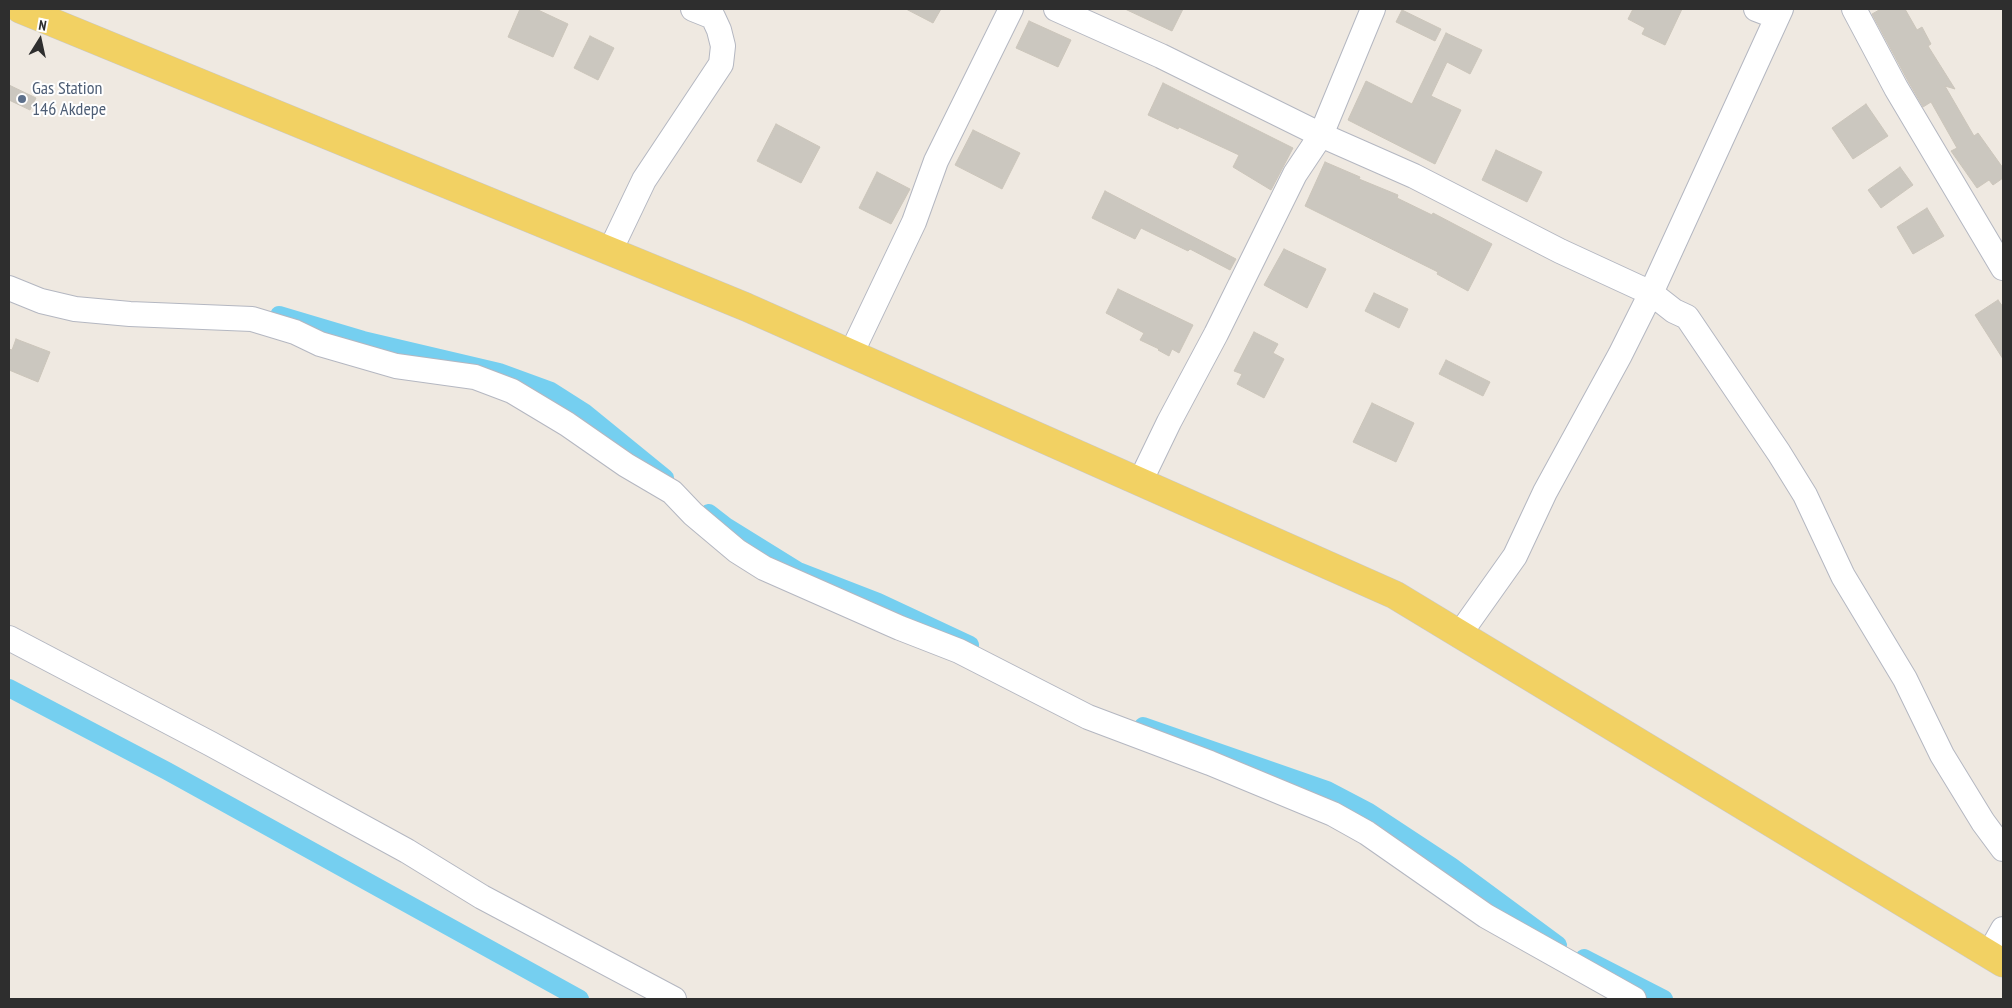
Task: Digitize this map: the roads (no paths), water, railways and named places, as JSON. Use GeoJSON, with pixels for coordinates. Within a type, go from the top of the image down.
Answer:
{"type":"FeatureCollection","features":[{"type":"Feature","properties":{"kind":"main road"},"geometry":{"type":"LineString","coordinates":[[20,9],[746,307],[1395,596],[1996,958]]}},
{"type":"Feature","properties":{"kind":"street"},"geometry":{"type":"LineString","coordinates":[[610,251],[644,180],[721,64],[723,46],[713,17],[693,9]]}},
{"type":"Feature","properties":{"kind":"street"},"geometry":{"type":"LineString","coordinates":[[852,354],[914,222],[936,161],[1011,9]]}},
{"type":"Feature","properties":{"kind":"street"},"geometry":{"type":"LineString","coordinates":[[1056,9],[1161,56],[1321,135],[1414,176],[1560,251],[1651,293],[1674,311],[1687,317],[1779,452],[1805,495],[1843,576],[1905,679],[1942,755],[1973,806],[2003,849]]}},
{"type":"Feature","properties":{"kind":"street"},"geometry":{"type":"LineString","coordinates":[[1140,482],[1295,174],[1321,135],[1372,9]]}},
{"type":"Feature","properties":{"kind":"street"},"geometry":{"type":"LineString","coordinates":[[1854,9],[1896,88],[2003,268]]}},
{"type":"Feature","properties":{"kind":"street"},"geometry":{"type":"LineString","coordinates":[[1459,634],[1515,556],[1545,492],[1620,355],[1651,293],[1771,12]]}},
{"type":"Feature","properties":{"kind":"street"},"geometry":{"type":"LineString","coordinates":[[9,288],[41,302],[75,309],[130,314],[252,319],[295,332],[320,344],[388,364],[475,378],[512,391],[567,424],[626,466],[672,492],[693,514],[737,551],[764,568],[900,628],[959,651],[1088,717],[1210,763],[1333,814],[1368,833],[1486,916],[1634,999]]}},
{"type":"Feature","properties":{"kind":"street"},"geometry":{"type":"LineString","coordinates":[[9,638],[220,749],[407,851],[482,897],[674,999]]}},
{"type":"Feature","properties":{"kind":"street"},"geometry":{"type":"LineString","coordinates":[[1996,958],[2003,929]]}},
{"type":"Feature","properties":{"kind":"waterway"},"geometry":{"type":"LineString","coordinates":[[279,315],[363,340],[499,372],[551,391],[584,412],[665,478]]}},
{"type":"Feature","properties":{"kind":"waterway"},"geometry":{"type":"LineString","coordinates":[[709,513],[727,527],[798,571],[878,602],[970,645]]}},
{"type":"Feature","properties":{"kind":"waterway"},"geometry":{"type":"LineString","coordinates":[[9,688],[167,771],[580,999]]}},
{"type":"Feature","properties":{"kind":"waterway"},"geometry":{"type":"LineString","coordinates":[[1143,726],[1327,790],[1369,812],[1451,866],[1558,945]]}},
{"type":"Feature","properties":{"kind":"waterway"},"geometry":{"type":"LineString","coordinates":[[1584,958],[1664,999]]}},
{"type":"Feature","properties":{"kind":"place","name":"Gas Station 146 Akdepe"},"geometry":{"type":"Point","coordinates":[22,99]}}]}
